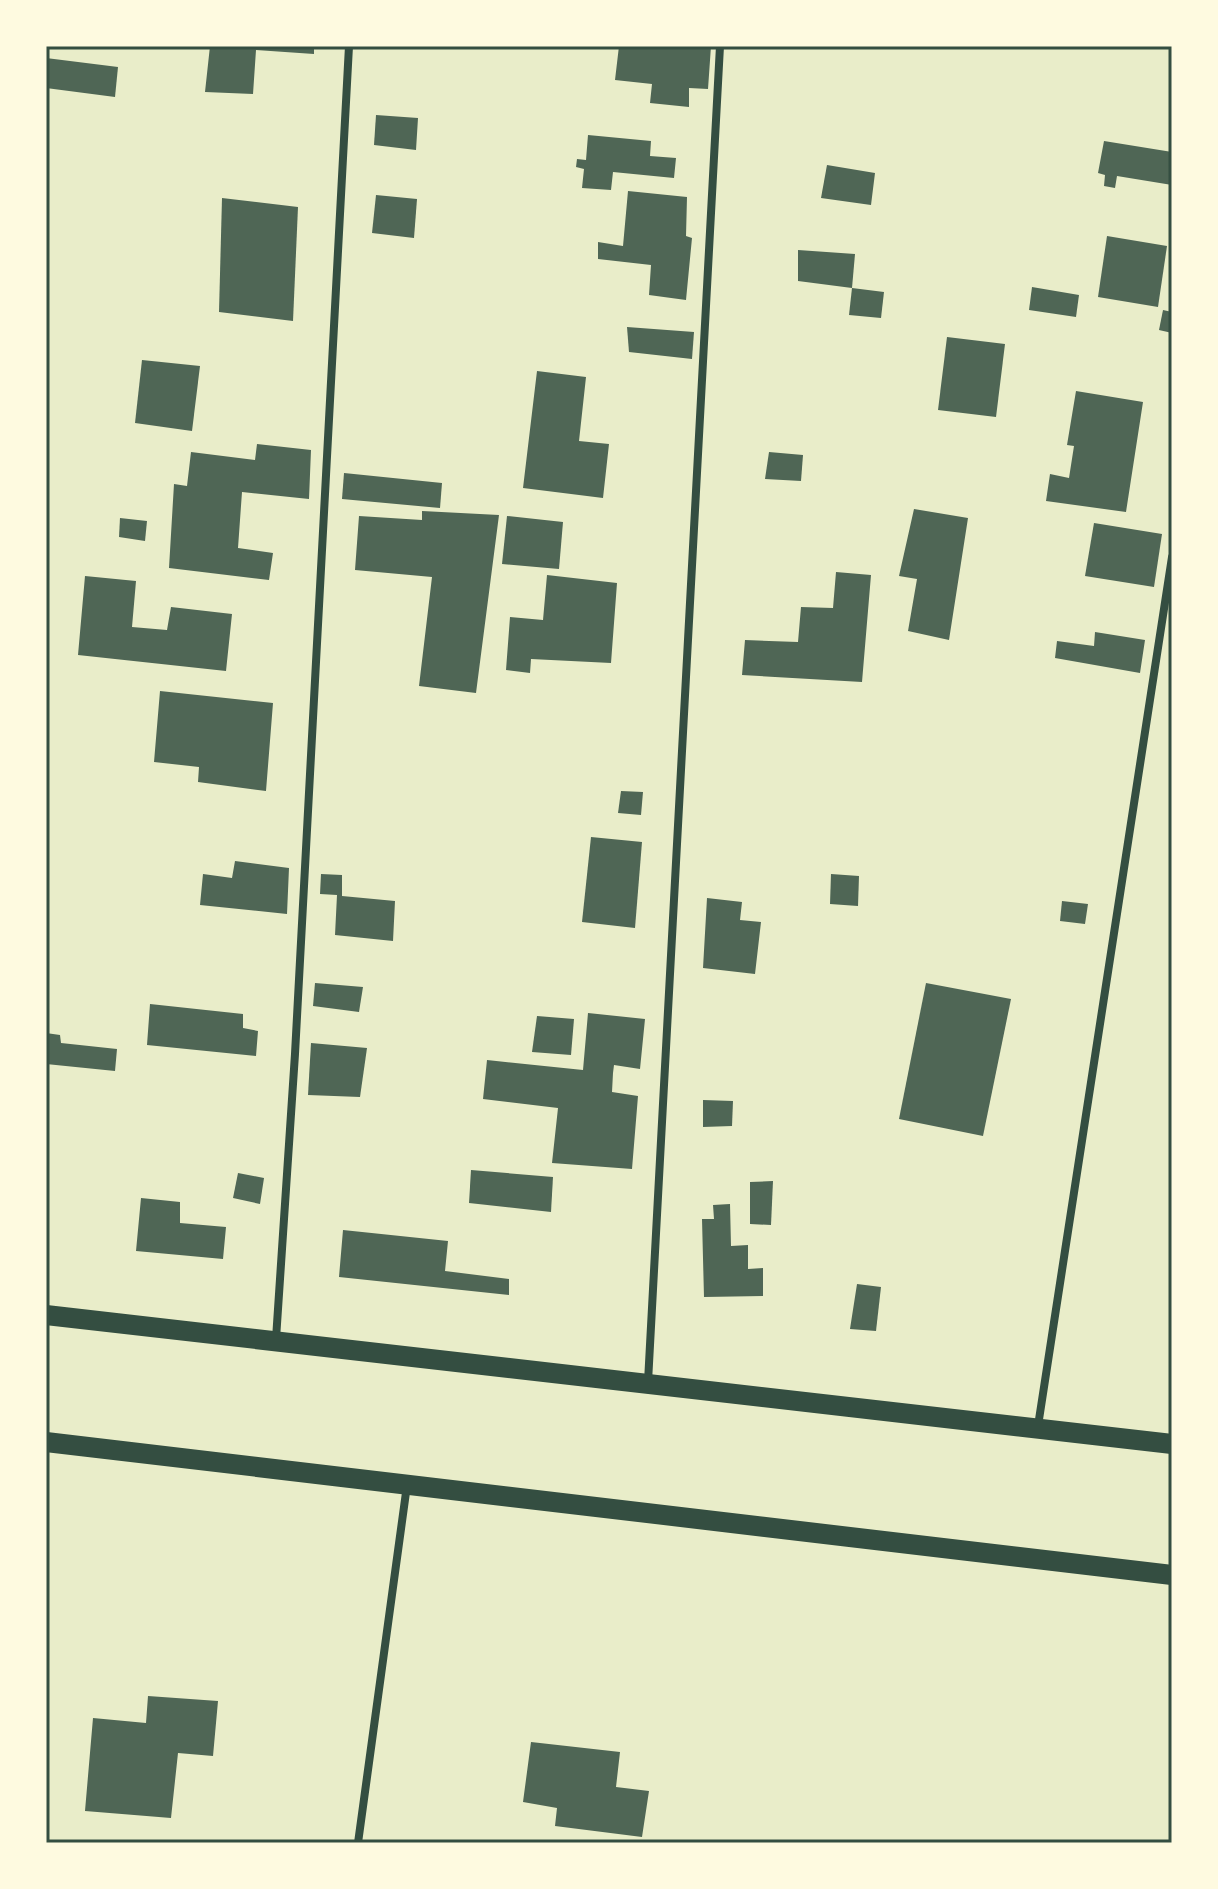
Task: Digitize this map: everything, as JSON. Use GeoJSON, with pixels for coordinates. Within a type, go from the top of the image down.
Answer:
{"type":"FeatureCollection","features":[{"type":"Feature","properties":{"kind":"main road"},"geometry":{"type":"LineString","coordinates":[[46,1315],[1172,1444]]}},
{"type":"Feature","properties":{"kind":"main road"},"geometry":{"type":"LineString","coordinates":[[46,1442],[1172,1575]]}},
{"type":"Feature","properties":{"kind":"street"},"geometry":{"type":"LineString","coordinates":[[276,1341],[297,1022],[349,46]]}},
{"type":"Feature","properties":{"kind":"street"},"geometry":{"type":"LineString","coordinates":[[648,1383],[720,46]]}},
{"type":"Feature","properties":{"kind":"street"},"geometry":{"type":"LineString","coordinates":[[1037,1429],[1172,557]]}},
{"type":"Feature","properties":{"kind":"street"},"geometry":{"type":"LineString","coordinates":[[358,1843],[407,1485]]}},
{"type":"Feature","properties":{"kind":"building"},"geometry":{"type":"Polygon","coordinates":[[[210,46],[314,46],[314,54],[256,50],[253,94],[205,92],[210,46]]]}},
{"type":"Feature","properties":{"kind":"building"},"geometry":{"type":"Polygon","coordinates":[[[619,46],[711,46],[708,89],[689,88],[689,107],[650,103],[652,84],[615,80],[619,46]]]}},
{"type":"Feature","properties":{"kind":"building"},"geometry":{"type":"Polygon","coordinates":[[[46,58],[118,67],[115,97],[46,88],[46,58]]]}},
{"type":"Feature","properties":{"kind":"building"},"geometry":{"type":"Polygon","coordinates":[[[376,115],[418,118],[416,150],[374,145],[376,115]]]}},
{"type":"Feature","properties":{"kind":"building"},"geometry":{"type":"Polygon","coordinates":[[[588,135],[651,141],[650,156],[676,158],[674,178],[613,172],[611,190],[582,188],[584,169],[576,167],[577,159],[586,160],[588,135]]]}},
{"type":"Feature","properties":{"kind":"building"},"geometry":{"type":"Polygon","coordinates":[[[1104,141],[1172,152],[1172,185],[1117,176],[1115,188],[1104,186],[1105,175],[1098,173],[1104,141]]]}},
{"type":"Feature","properties":{"kind":"building"},"geometry":{"type":"Polygon","coordinates":[[[827,165],[875,173],[871,205],[821,198],[827,165]]]}},
{"type":"Feature","properties":{"kind":"building"},"geometry":{"type":"Polygon","coordinates":[[[628,191],[687,197],[686,236],[692,238],[686,300],[649,295],[651,265],[598,259],[598,242],[623,246],[628,191]]]}},
{"type":"Feature","properties":{"kind":"building"},"geometry":{"type":"Polygon","coordinates":[[[376,195],[417,199],[414,238],[372,233],[376,195]]]}},
{"type":"Feature","properties":{"kind":"building"},"geometry":{"type":"Polygon","coordinates":[[[222,198],[298,207],[293,321],[219,312],[222,198]]]}},
{"type":"Feature","properties":{"kind":"building"},"geometry":{"type":"Polygon","coordinates":[[[1107,236],[1167,246],[1158,307],[1098,297],[1107,236]]]}},
{"type":"Feature","properties":{"kind":"building"},"geometry":{"type":"Polygon","coordinates":[[[798,250],[855,254],[852,288],[798,281],[798,250]]]}},
{"type":"Feature","properties":{"kind":"building"},"geometry":{"type":"Polygon","coordinates":[[[1032,287],[1079,295],[1076,317],[1029,310],[1032,287]]]}},
{"type":"Feature","properties":{"kind":"building"},"geometry":{"type":"Polygon","coordinates":[[[852,288],[884,292],[881,318],[849,315],[852,288]]]}},
{"type":"Feature","properties":{"kind":"building"},"geometry":{"type":"Polygon","coordinates":[[[1163,310],[1172,312],[1172,333],[1159,330],[1163,310]]]}},
{"type":"Feature","properties":{"kind":"building"},"geometry":{"type":"Polygon","coordinates":[[[627,327],[694,332],[692,359],[629,352],[627,327]]]}},
{"type":"Feature","properties":{"kind":"building"},"geometry":{"type":"Polygon","coordinates":[[[947,337],[1005,344],[996,417],[938,410],[947,337]]]}},
{"type":"Feature","properties":{"kind":"building"},"geometry":{"type":"Polygon","coordinates":[[[142,360],[200,366],[192,431],[135,423],[142,360]]]}},
{"type":"Feature","properties":{"kind":"building"},"geometry":{"type":"Polygon","coordinates":[[[537,371],[586,377],[579,441],[609,444],[603,498],[523,488],[537,371]]]}},
{"type":"Feature","properties":{"kind":"building"},"geometry":{"type":"Polygon","coordinates":[[[1076,391],[1143,402],[1126,512],[1046,501],[1050,474],[1069,478],[1074,446],[1067,445],[1076,391]]]}},
{"type":"Feature","properties":{"kind":"building"},"geometry":{"type":"Polygon","coordinates":[[[257,444],[311,450],[309,499],[242,492],[238,548],[273,553],[269,580],[169,568],[174,484],[187,486],[191,452],[255,460],[257,444]]]}},
{"type":"Feature","properties":{"kind":"building"},"geometry":{"type":"Polygon","coordinates":[[[769,452],[803,455],[801,481],[765,479],[769,452]]]}},
{"type":"Feature","properties":{"kind":"building"},"geometry":{"type":"Polygon","coordinates":[[[344,473],[442,483],[440,508],[342,499],[344,473]]]}},
{"type":"Feature","properties":{"kind":"building"},"geometry":{"type":"Polygon","coordinates":[[[914,509],[968,518],[949,640],[908,631],[917,579],[899,576],[914,509]]]}},
{"type":"Feature","properties":{"kind":"building"},"geometry":{"type":"Polygon","coordinates":[[[422,511],[499,515],[476,693],[419,686],[432,577],[355,570],[359,516],[422,520],[422,511]]]}},
{"type":"Feature","properties":{"kind":"building"},"geometry":{"type":"Polygon","coordinates":[[[507,516],[563,522],[559,569],[502,564],[507,516]]]}},
{"type":"Feature","properties":{"kind":"building"},"geometry":{"type":"Polygon","coordinates":[[[120,518],[147,521],[145,541],[119,537],[120,518]]]}},
{"type":"Feature","properties":{"kind":"building"},"geometry":{"type":"Polygon","coordinates":[[[1094,523],[1162,534],[1154,587],[1085,576],[1094,523]]]}},
{"type":"Feature","properties":{"kind":"building"},"geometry":{"type":"Polygon","coordinates":[[[836,572],[871,575],[862,682],[742,675],[745,640],[798,642],[801,607],[833,608],[836,572]]]}},
{"type":"Feature","properties":{"kind":"building"},"geometry":{"type":"Polygon","coordinates":[[[547,575],[617,583],[611,663],[531,659],[530,673],[506,670],[510,617],[543,620],[547,575]]]}},
{"type":"Feature","properties":{"kind":"building"},"geometry":{"type":"Polygon","coordinates":[[[85,576],[136,581],[132,627],[167,630],[171,607],[232,614],[226,671],[78,655],[85,576]]]}},
{"type":"Feature","properties":{"kind":"building"},"geometry":{"type":"Polygon","coordinates":[[[1095,632],[1145,640],[1140,673],[1055,658],[1057,641],[1094,646],[1095,632]]]}},
{"type":"Feature","properties":{"kind":"building"},"geometry":{"type":"Polygon","coordinates":[[[160,691],[273,703],[266,791],[198,782],[199,767],[154,762],[160,691]]]}},
{"type":"Feature","properties":{"kind":"building"},"geometry":{"type":"Polygon","coordinates":[[[621,791],[643,792],[641,815],[618,813],[621,791]]]}},
{"type":"Feature","properties":{"kind":"building"},"geometry":{"type":"Polygon","coordinates":[[[591,837],[642,842],[635,928],[582,922],[591,837]]]}},
{"type":"Feature","properties":{"kind":"building"},"geometry":{"type":"Polygon","coordinates":[[[235,861],[289,868],[287,914],[200,905],[203,874],[232,878],[235,861]]]}},
{"type":"Feature","properties":{"kind":"building"},"geometry":{"type":"Polygon","coordinates":[[[321,874],[342,875],[342,896],[395,901],[393,941],[335,935],[337,895],[320,894],[321,874]]]}},
{"type":"Feature","properties":{"kind":"building"},"geometry":{"type":"Polygon","coordinates":[[[831,874],[859,876],[858,906],[830,904],[831,874]]]}},
{"type":"Feature","properties":{"kind":"building"},"geometry":{"type":"Polygon","coordinates":[[[707,898],[742,902],[740,920],[761,922],[755,974],[703,968],[707,898]]]}},
{"type":"Feature","properties":{"kind":"building"},"geometry":{"type":"Polygon","coordinates":[[[1062,901],[1088,904],[1085,924],[1060,921],[1062,901]]]}},
{"type":"Feature","properties":{"kind":"building"},"geometry":{"type":"Polygon","coordinates":[[[315,983],[363,987],[359,1012],[313,1006],[315,983]]]}},
{"type":"Feature","properties":{"kind":"building"},"geometry":{"type":"Polygon","coordinates":[[[926,983],[1011,999],[983,1136],[899,1119],[926,983]]]}},
{"type":"Feature","properties":{"kind":"building"},"geometry":{"type":"Polygon","coordinates":[[[150,1004],[243,1014],[243,1028],[258,1031],[256,1056],[147,1045],[150,1004]]]}},
{"type":"Feature","properties":{"kind":"building"},"geometry":{"type":"Polygon","coordinates":[[[588,1013],[645,1019],[640,1069],[614,1065],[613,1073],[612,1092],[638,1096],[632,1169],[552,1163],[558,1108],[483,1099],[487,1060],[583,1070],[588,1013]]]}},
{"type":"Feature","properties":{"kind":"building"},"geometry":{"type":"Polygon","coordinates":[[[537,1016],[574,1019],[571,1055],[532,1052],[537,1016]]]}},
{"type":"Feature","properties":{"kind":"building"},"geometry":{"type":"Polygon","coordinates":[[[46,1033],[60,1035],[61,1043],[117,1049],[115,1071],[46,1064],[46,1033]]]}},
{"type":"Feature","properties":{"kind":"building"},"geometry":{"type":"Polygon","coordinates":[[[311,1043],[367,1048],[360,1097],[308,1095],[311,1043]]]}},
{"type":"Feature","properties":{"kind":"building"},"geometry":{"type":"Polygon","coordinates":[[[703,1100],[733,1101],[732,1126],[703,1127],[703,1100]]]}},
{"type":"Feature","properties":{"kind":"building"},"geometry":{"type":"Polygon","coordinates":[[[471,1170],[553,1177],[551,1212],[469,1203],[471,1170]]]}},
{"type":"Feature","properties":{"kind":"building"},"geometry":{"type":"Polygon","coordinates":[[[238,1173],[264,1178],[260,1204],[233,1198],[238,1173]]]}},
{"type":"Feature","properties":{"kind":"building"},"geometry":{"type":"Polygon","coordinates":[[[773,1181],[771,1225],[750,1224],[750,1182],[773,1181]]]}},
{"type":"Feature","properties":{"kind":"building"},"geometry":{"type":"Polygon","coordinates":[[[141,1198],[180,1202],[180,1223],[226,1227],[223,1259],[136,1251],[141,1198]]]}},
{"type":"Feature","properties":{"kind":"building"},"geometry":{"type":"Polygon","coordinates":[[[730,1204],[731,1246],[748,1245],[748,1269],[763,1268],[763,1296],[704,1297],[702,1219],[714,1219],[713,1205],[730,1204]]]}},
{"type":"Feature","properties":{"kind":"building"},"geometry":{"type":"Polygon","coordinates":[[[343,1230],[448,1241],[445,1271],[509,1279],[509,1295],[339,1277],[343,1230]]]}},
{"type":"Feature","properties":{"kind":"building"},"geometry":{"type":"Polygon","coordinates":[[[857,1284],[881,1287],[876,1331],[850,1329],[857,1284]]]}},
{"type":"Feature","properties":{"kind":"building"},"geometry":{"type":"Polygon","coordinates":[[[148,1696],[218,1701],[213,1756],[178,1753],[171,1818],[85,1811],[93,1718],[146,1723],[148,1696]]]}},
{"type":"Feature","properties":{"kind":"building"},"geometry":{"type":"Polygon","coordinates":[[[531,1742],[620,1752],[616,1787],[649,1791],[642,1837],[555,1826],[557,1808],[523,1802],[531,1742]]]}}]}
